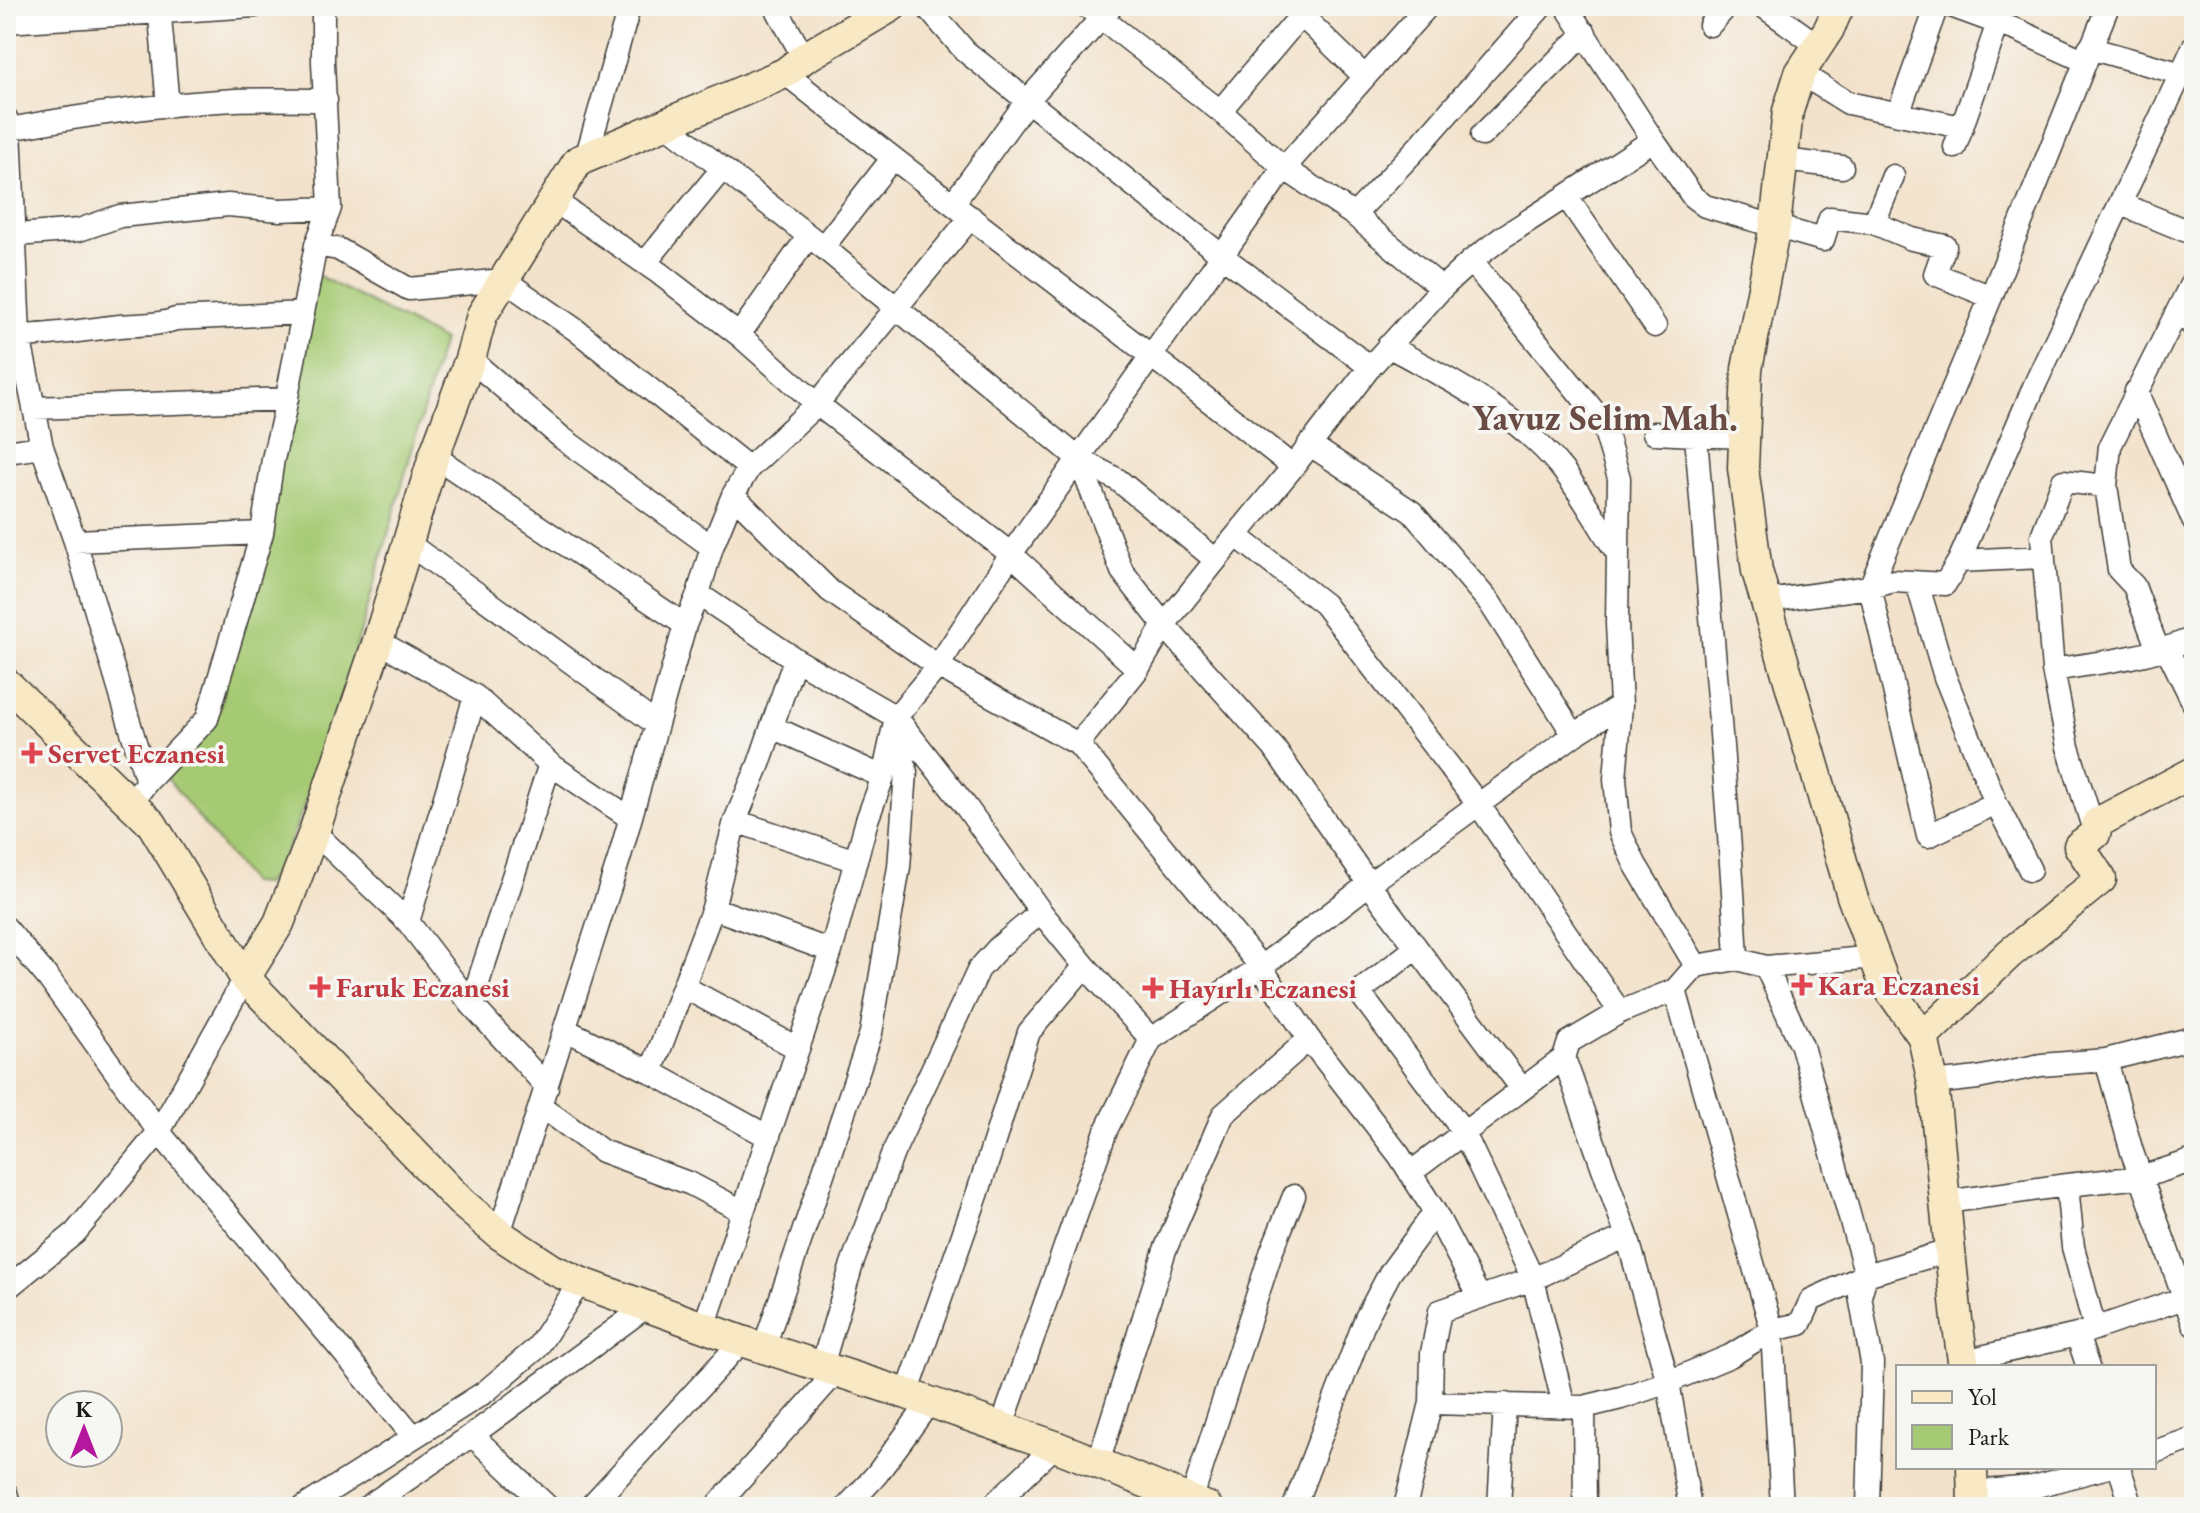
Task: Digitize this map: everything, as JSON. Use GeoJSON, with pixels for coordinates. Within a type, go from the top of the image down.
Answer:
{"type":"FeatureCollection","features":[{"type":"Feature","properties":{"kind":"street"},"geometry":{"type":"LineString","coordinates":[[6,22],[159,9],[255,6]]}},
{"type":"Feature","properties":{"kind":"street"},"geometry":{"type":"LineString","coordinates":[[139,793],[207,719],[262,533],[273,459],[316,245],[330,208],[323,6]]}},
{"type":"Feature","properties":{"kind":"street"},"geometry":{"type":"LineString","coordinates":[[775,6],[795,65],[892,159],[1154,355],[1293,467]]}},
{"type":"Feature","properties":{"kind":"street"},"geometry":{"type":"LineString","coordinates":[[6,1289],[75,1233],[159,1132],[279,923],[314,832],[378,641],[434,456],[470,359],[482,315],[578,161],[795,65],[892,6]]}},
{"type":"Feature","properties":{"kind":"street"},"geometry":{"type":"LineString","coordinates":[[926,6],[965,51],[1221,255],[1370,367]]}},
{"type":"Feature","properties":{"kind":"street"},"geometry":{"type":"LineString","coordinates":[[704,1327],[831,951],[867,820],[883,777],[896,717],[938,666],[1011,554],[1284,168],[1428,6]]}},
{"type":"Feature","properties":{"kind":"street"},"geometry":{"type":"LineString","coordinates":[[1354,215],[1422,143],[1542,6]]}},
{"type":"Feature","properties":{"kind":"street"},"geometry":{"type":"LineString","coordinates":[[1566,6],[1653,140],[1693,197],[1705,206],[1823,240],[1830,218],[1874,223],[1912,239],[1945,246],[1935,274],[1991,297]]}},
{"type":"Feature","properties":{"kind":"street"},"geometry":{"type":"LineString","coordinates":[[1710,25],[1727,6]]}},
{"type":"Feature","properties":{"kind":"street"},"geometry":{"type":"LineString","coordinates":[[1763,6],[1817,45]]}},
{"type":"Feature","properties":{"kind":"street"},"geometry":{"type":"LineString","coordinates":[[1839,6],[1829,29],[1800,73],[1788,111],[1775,226],[1747,369],[1743,468],[1757,571],[1852,896],[1883,980],[1923,1037],[1933,1083],[1964,1364],[2188,1301]]}},
{"type":"Feature","properties":{"kind":"street"},"geometry":{"type":"LineString","coordinates":[[1898,114],[1937,6]]}},
{"type":"Feature","properties":{"kind":"street"},"geometry":{"type":"LineString","coordinates":[[1951,6],[2087,54],[2188,75]]}},
{"type":"Feature","properties":{"kind":"street"},"geometry":{"type":"LineString","coordinates":[[1996,803],[1928,836],[1870,587],[2108,6]]}},
{"type":"Feature","properties":{"kind":"street"},"geometry":{"type":"LineString","coordinates":[[586,158],[629,8]]}},
{"type":"Feature","properties":{"kind":"street"},"geometry":{"type":"LineString","coordinates":[[159,9],[168,106]]}},
{"type":"Feature","properties":{"kind":"street"},"geometry":{"type":"LineString","coordinates":[[1220,111],[1301,9],[1364,76]]}},
{"type":"Feature","properties":{"kind":"street"},"geometry":{"type":"LineString","coordinates":[[499,1234],[566,1030],[685,625],[733,495],[749,468],[817,404],[896,309],[963,210],[1027,101],[1099,10],[1284,168],[1354,215],[1442,288]]}},
{"type":"Feature","properties":{"kind":"street"},"geometry":{"type":"LineString","coordinates":[[1800,73],[1848,103],[1898,114],[1958,137],[1998,23]]}},
{"type":"Feature","properties":{"kind":"street"},"geometry":{"type":"LineString","coordinates":[[1482,135],[1585,33]]}},
{"type":"Feature","properties":{"kind":"street"},"geometry":{"type":"LineString","coordinates":[[1767,601],[1894,581],[1945,584],[1959,561],[2036,382],[2121,204],[2188,75],[2194,46]]}},
{"type":"Feature","properties":{"kind":"street"},"geometry":{"type":"LineString","coordinates":[[326,100],[236,100],[8,124],[17,235],[19,336],[42,447],[75,541],[139,793],[152,824],[245,978],[461,1202],[499,1234],[552,1269],[646,1307],[1055,1446],[1199,1504],[1271,1253],[1294,1196]]}},
{"type":"Feature","properties":{"kind":"street"},"geometry":{"type":"LineString","coordinates":[[664,123],[816,242],[1079,459],[1118,480],[1216,560]]}},
{"type":"Feature","properties":{"kind":"street"},"geometry":{"type":"LineString","coordinates":[[1078,744],[1138,669],[1164,625],[1370,367],[1442,288],[1471,261],[1653,140]]}},
{"type":"Feature","properties":{"kind":"street"},"geometry":{"type":"LineString","coordinates":[[739,335],[816,242],[892,159]]}},
{"type":"Feature","properties":{"kind":"street"},"geometry":{"type":"LineString","coordinates":[[1783,160],[1842,167]]}},
{"type":"Feature","properties":{"kind":"street"},"geometry":{"type":"LineString","coordinates":[[645,263],[722,169]]}},
{"type":"Feature","properties":{"kind":"street"},"geometry":{"type":"LineString","coordinates":[[1874,223],[1893,176]]}},
{"type":"Feature","properties":{"kind":"street"},"geometry":{"type":"LineString","coordinates":[[1566,196],[1655,326]]}},
{"type":"Feature","properties":{"kind":"street"},"geometry":{"type":"LineString","coordinates":[[553,200],[645,263],[739,335],[817,404],[1011,554],[1138,669]]}},
{"type":"Feature","properties":{"kind":"street"},"geometry":{"type":"LineString","coordinates":[[2121,204],[2194,234]]}},
{"type":"Feature","properties":{"kind":"street"},"geometry":{"type":"LineString","coordinates":[[17,235],[79,230],[120,216],[228,205],[280,210],[330,208]]}},
{"type":"Feature","properties":{"kind":"street"},"geometry":{"type":"LineString","coordinates":[[316,245],[338,249],[409,289],[504,280],[576,330],[749,468]]}},
{"type":"Feature","properties":{"kind":"street"},"geometry":{"type":"LineString","coordinates":[[1471,261],[1602,421],[1619,478],[1616,551],[1621,705],[1615,779],[1620,832],[1635,864],[1696,966]]}},
{"type":"Feature","properties":{"kind":"street"},"geometry":{"type":"LineString","coordinates":[[2194,278],[2110,446],[2106,486],[2119,570],[2134,586],[2170,647],[2194,704]]}},
{"type":"Feature","properties":{"kind":"street"},"geometry":{"type":"LineString","coordinates":[[2181,306],[2194,328]]}},
{"type":"Feature","properties":{"kind":"street"},"geometry":{"type":"LineString","coordinates":[[19,336],[162,324],[176,319],[303,313]]}},
{"type":"Feature","properties":{"kind":"street"},"geometry":{"type":"LineString","coordinates":[[1388,346],[1443,376],[1519,427],[1562,469],[1616,551]]}},
{"type":"Feature","properties":{"kind":"street"},"geometry":{"type":"LineString","coordinates":[[470,359],[562,438],[712,547]]}},
{"type":"Feature","properties":{"kind":"street"},"geometry":{"type":"LineString","coordinates":[[2136,391],[2194,522]]}},
{"type":"Feature","properties":{"kind":"street"},"geometry":{"type":"LineString","coordinates":[[34,408],[287,399]]}},
{"type":"Feature","properties":{"kind":"street"},"geometry":{"type":"LineString","coordinates":[[1654,433],[1743,437]]}},
{"type":"Feature","properties":{"kind":"street"},"geometry":{"type":"LineString","coordinates":[[1696,435],[1727,790],[1737,959]]}},
{"type":"Feature","properties":{"kind":"street"},"geometry":{"type":"LineString","coordinates":[[1309,444],[1412,512],[1490,603],[1574,735]]}},
{"type":"Feature","properties":{"kind":"street"},"geometry":{"type":"LineString","coordinates":[[6,452],[42,447]]}},
{"type":"Feature","properties":{"kind":"street"},"geometry":{"type":"LineString","coordinates":[[434,456],[685,625]]}},
{"type":"Feature","properties":{"kind":"street"},"geometry":{"type":"LineString","coordinates":[[1079,459],[1122,571],[1164,625],[1274,748],[1369,884],[1522,1089]]}},
{"type":"Feature","properties":{"kind":"street"},"geometry":{"type":"LineString","coordinates":[[2095,834],[2068,747],[2053,670],[2042,536],[2063,481],[2106,486]]}},
{"type":"Feature","properties":{"kind":"street"},"geometry":{"type":"LineString","coordinates":[[733,495],[830,591],[938,666],[1078,744],[1261,967],[1309,1039],[1410,1173],[1435,1212],[1479,1296]]}},
{"type":"Feature","properties":{"kind":"street"},"geometry":{"type":"LineString","coordinates":[[75,541],[262,533]]}},
{"type":"Feature","properties":{"kind":"street"},"geometry":{"type":"LineString","coordinates":[[1237,536],[1324,604],[1479,805],[1620,1012]]}},
{"type":"Feature","properties":{"kind":"street"},"geometry":{"type":"LineString","coordinates":[[409,544],[656,724]]}},
{"type":"Feature","properties":{"kind":"street"},"geometry":{"type":"LineString","coordinates":[[1959,561],[2044,557]]}},
{"type":"Feature","properties":{"kind":"street"},"geometry":{"type":"LineString","coordinates":[[1917,583],[1945,677],[1996,803],[2030,870]]}},
{"type":"Feature","properties":{"kind":"street"},"geometry":{"type":"LineString","coordinates":[[698,594],[795,659],[896,717],[967,808],[1041,912],[1151,1039]]}},
{"type":"Feature","properties":{"kind":"street"},"geometry":{"type":"LineString","coordinates":[[378,641],[475,696],[550,764],[630,818]]}},
{"type":"Feature","properties":{"kind":"street"},"geometry":{"type":"LineString","coordinates":[[2053,670],[2170,647]]}},
{"type":"Feature","properties":{"kind":"street"},"geometry":{"type":"LineString","coordinates":[[651,1072],[713,908],[735,821],[795,659]]}},
{"type":"Feature","properties":{"kind":"street"},"geometry":{"type":"LineString","coordinates":[[6,683],[139,793]]}},
{"type":"Feature","properties":{"kind":"street"},"geometry":{"type":"LineString","coordinates":[[408,922],[475,696]]}},
{"type":"Feature","properties":{"kind":"street"},"geometry":{"type":"LineString","coordinates":[[1001,1428],[1107,1128],[1151,1039],[1261,967],[1369,884],[1574,735],[1621,705]]}},
{"type":"Feature","properties":{"kind":"street"},"geometry":{"type":"LineString","coordinates":[[590,1507],[753,1344],[871,1033],[899,867],[906,772],[896,717]]}},
{"type":"Feature","properties":{"kind":"street"},"geometry":{"type":"LineString","coordinates":[[772,727],[883,777]]}},
{"type":"Feature","properties":{"kind":"street"},"geometry":{"type":"LineString","coordinates":[[471,1004],[550,764]]}},
{"type":"Feature","properties":{"kind":"street"},"geometry":{"type":"LineString","coordinates":[[1923,1037],[2009,954],[2101,879],[2079,846],[2095,834],[2097,823],[2194,772]]}},
{"type":"Feature","properties":{"kind":"street"},"geometry":{"type":"LineString","coordinates":[[735,821],[856,861]]}},
{"type":"Feature","properties":{"kind":"street"},"geometry":{"type":"LineString","coordinates":[[314,832],[408,922],[544,1096],[602,1151],[691,1184],[742,1211]]}},
{"type":"Feature","properties":{"kind":"street"},"geometry":{"type":"LineString","coordinates":[[713,908],[831,951]]}},
{"type":"Feature","properties":{"kind":"street"},"geometry":{"type":"LineString","coordinates":[[716,1507],[829,1369],[852,1264],[893,1153],[979,969],[999,947],[1041,912]]}},
{"type":"Feature","properties":{"kind":"street"},"geometry":{"type":"LineString","coordinates":[[6,928],[49,979],[159,1132],[414,1437]]}},
{"type":"Feature","properties":{"kind":"street"},"geometry":{"type":"LineString","coordinates":[[1416,948],[1359,992],[1463,1131],[1533,1279],[1574,1406],[1585,1507]]}},
{"type":"Feature","properties":{"kind":"street"},"geometry":{"type":"LineString","coordinates":[[1410,1173],[1564,1058],[1569,1042],[1620,1012],[1675,990],[1696,966],[1737,959],[1766,967],[1875,957]]}},
{"type":"Feature","properties":{"kind":"street"},"geometry":{"type":"LineString","coordinates":[[847,1507],[877,1474],[918,1399],[978,1192],[1029,1032],[1085,966]]}},
{"type":"Feature","properties":{"kind":"street"},"geometry":{"type":"LineString","coordinates":[[1766,967],[1802,1046],[1866,1275],[1860,1296],[1872,1363],[1868,1507]]}},
{"type":"Feature","properties":{"kind":"street"},"geometry":{"type":"LineString","coordinates":[[684,987],[797,1048]]}},
{"type":"Feature","properties":{"kind":"street"},"geometry":{"type":"LineString","coordinates":[[1675,990],[1772,1330],[1782,1507]]}},
{"type":"Feature","properties":{"kind":"street"},"geometry":{"type":"LineString","coordinates":[[566,1030],[651,1072],[769,1137]]}},
{"type":"Feature","properties":{"kind":"street"},"geometry":{"type":"LineString","coordinates":[[1933,1083],[1978,1078],[2041,1065],[2106,1060],[2194,1038]]}},
{"type":"Feature","properties":{"kind":"street"},"geometry":{"type":"LineString","coordinates":[[1098,1463],[1165,1250],[1223,1115],[1309,1039]]}},
{"type":"Feature","properties":{"kind":"street"},"geometry":{"type":"LineString","coordinates":[[1564,1058],[1627,1236],[1668,1382],[1690,1507]]}},
{"type":"Feature","properties":{"kind":"street"},"geometry":{"type":"LineString","coordinates":[[2106,1060],[2142,1177],[2194,1325]]}},
{"type":"Feature","properties":{"kind":"street"},"geometry":{"type":"LineString","coordinates":[[1946,1202],[2142,1177],[2194,1160]]}},
{"type":"Feature","properties":{"kind":"street"},"geometry":{"type":"LineString","coordinates":[[2067,1185],[2088,1365]]}},
{"type":"Feature","properties":{"kind":"street"},"geometry":{"type":"LineString","coordinates":[[1294,1507],[1366,1318],[1390,1273],[1435,1212]]}},
{"type":"Feature","properties":{"kind":"street"},"geometry":{"type":"LineString","coordinates":[[1405,1507],[1431,1403],[1432,1353],[1440,1311],[1533,1279],[1627,1236]]}},
{"type":"Feature","properties":{"kind":"street"},"geometry":{"type":"LineString","coordinates":[[1431,1403],[1574,1406],[1621,1398],[1730,1356],[1772,1330],[1800,1324],[1811,1300],[1866,1275],[1952,1250]]}},
{"type":"Feature","properties":{"kind":"street"},"geometry":{"type":"LineString","coordinates":[[304,1507],[485,1392],[537,1348],[580,1282]]}},
{"type":"Feature","properties":{"kind":"street"},"geometry":{"type":"LineString","coordinates":[[367,1507],[472,1435],[646,1307]]}},
{"type":"Feature","properties":{"kind":"street"},"geometry":{"type":"LineString","coordinates":[[1499,1507],[1505,1404]]}},
{"type":"Feature","properties":{"kind":"street"},"geometry":{"type":"LineString","coordinates":[[472,1435],[548,1507]]}},
{"type":"Feature","properties":{"kind":"street"},"geometry":{"type":"LineString","coordinates":[[2156,1451],[2194,1438]]}},
{"type":"Feature","properties":{"kind":"street"},"geometry":{"type":"LineString","coordinates":[[991,1507],[1055,1446]]}},
{"type":"Feature","properties":{"kind":"street"},"geometry":{"type":"LineString","coordinates":[[1972,1489],[2033,1487],[2100,1469]]}},
{"type":"Feature","properties":{"kind":"street"},"geometry":{"type":"LineString","coordinates":[[2120,1469],[2132,1507]]}},
{"type":"Feature","properties":{"kind":"street"},"geometry":{"type":"LineString","coordinates":[[6,1493],[10,1507]]}},
{"type":"Feature","properties":{"kind":"green space"},"geometry":{"type":"Polygon","coordinates":[[[317,275],[443,340],[335,722],[289,846],[266,884],[251,883],[167,778],[219,711],[317,275]]]}},
{"type":"Feature","properties":{"kind":"place","name":"Servet Eczanesi"},"geometry":{"type":"Point","coordinates":[32,753]}},
{"type":"Feature","properties":{"kind":"place","name":"Kara Eczanesi"},"geometry":{"type":"Point","coordinates":[1802,985]}},
{"type":"Feature","properties":{"kind":"place","name":"Faruk Eczanesi"},"geometry":{"type":"Point","coordinates":[320,987]}},
{"type":"Feature","properties":{"kind":"place","name":"Hayırlı Eczanesi"},"geometry":{"type":"Point","coordinates":[1153,988]}},
{"type":"Feature","properties":{"kind":"district","name":"Yavuz Selim Mah."},"geometry":{"type":"Point","coordinates":[1605,417]}}]}
